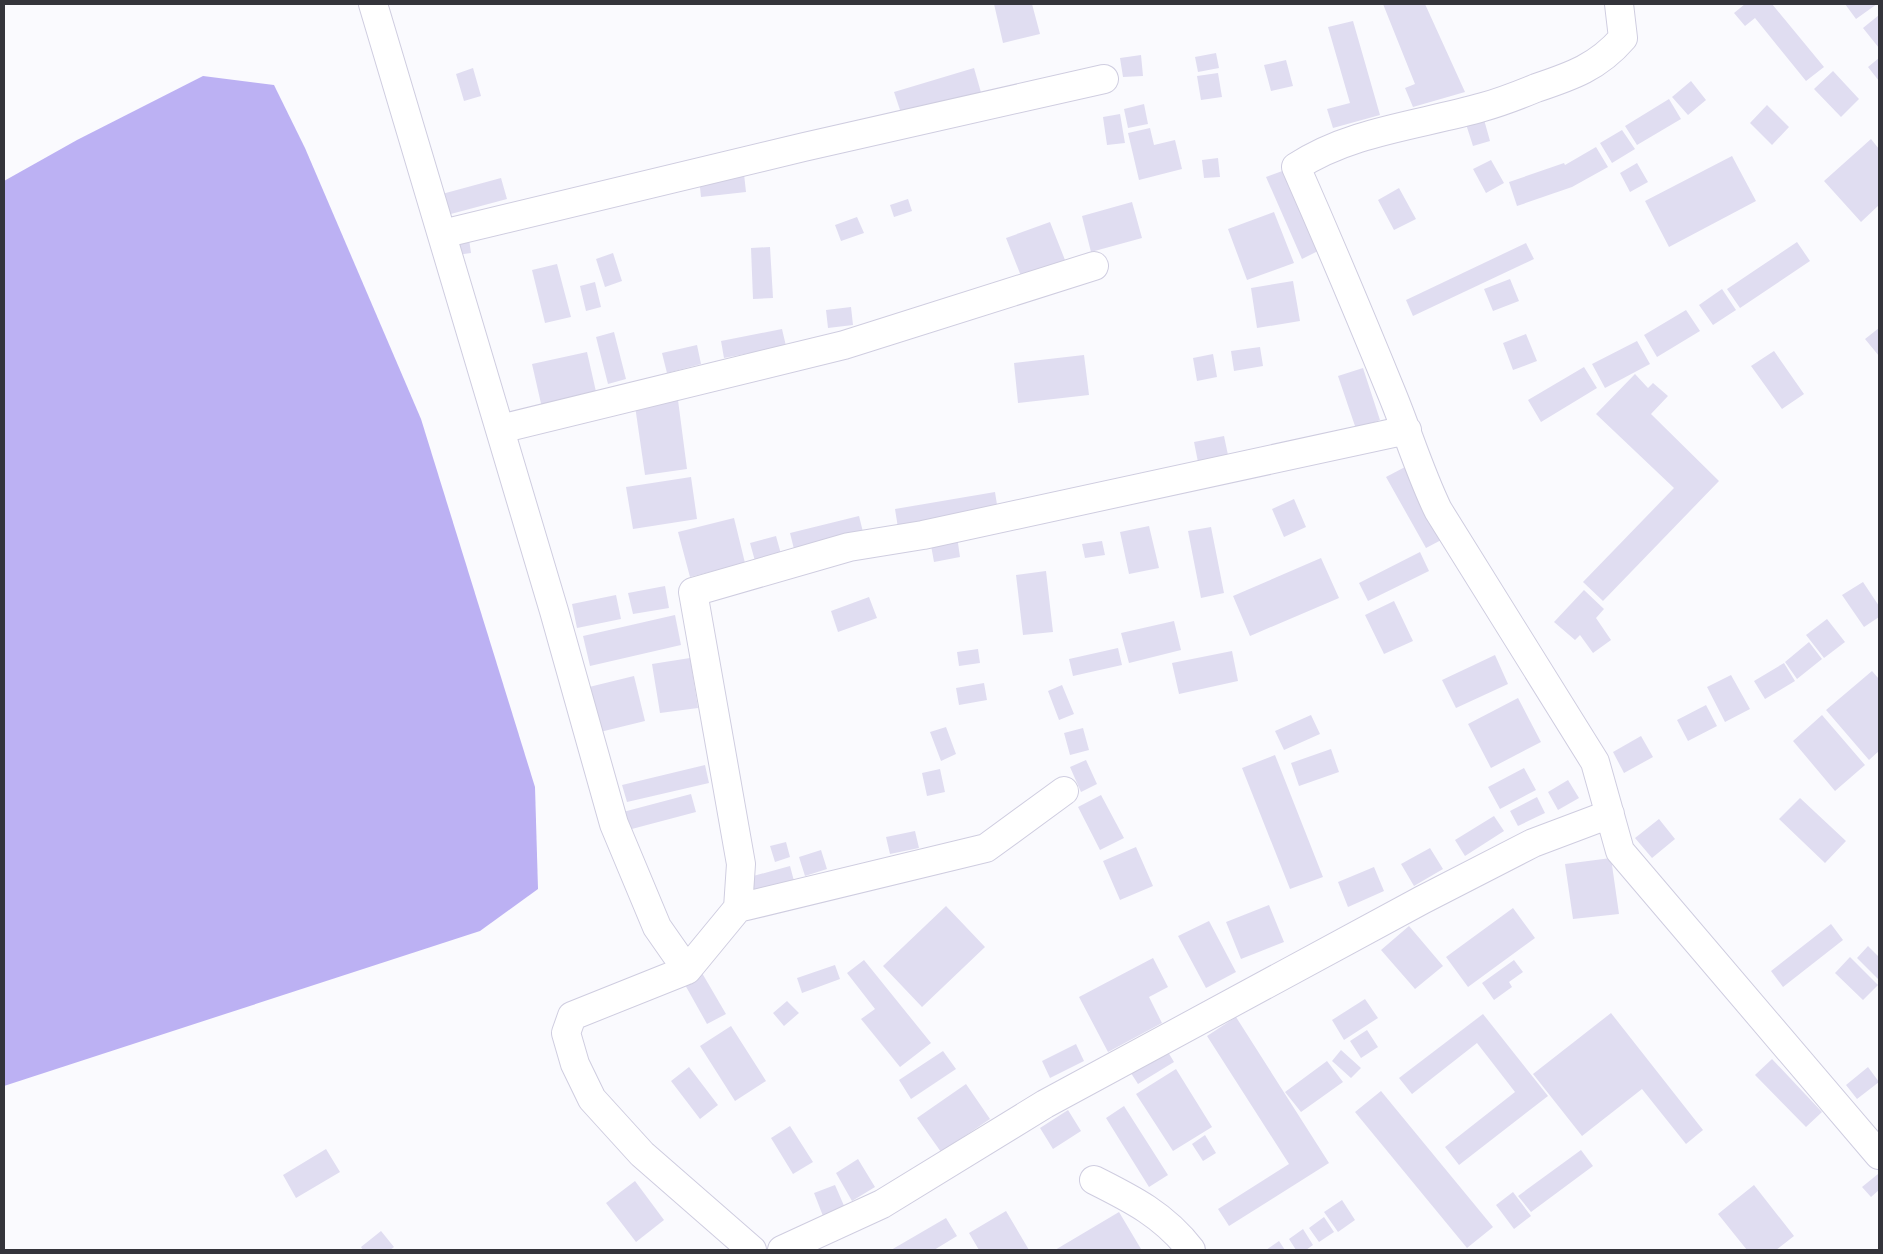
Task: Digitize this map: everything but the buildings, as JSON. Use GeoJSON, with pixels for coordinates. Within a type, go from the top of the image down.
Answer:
{"type":"FeatureCollection","features":[{"type":"Feature","properties":{"kind":"street"},"geometry":{"type":"LineString","coordinates":[[373,4],[554,611],[614,824],[657,927],[687,970]]}},
{"type":"Feature","properties":{"kind":"street"},"geometry":{"type":"LineString","coordinates":[[1619,4],[1623,38],[1607,56],[1571,76],[1484,107],[1391,130],[1318,152],[1296,167],[1349,288],[1407,430],[1420,472],[1438,510],[1594,762],[1620,851],[1879,1155]]}},
{"type":"Feature","properties":{"kind":"street"},"geometry":{"type":"LineString","coordinates":[[442,234],[1104,79]]}},
{"type":"Feature","properties":{"kind":"street"},"geometry":{"type":"LineString","coordinates":[[500,429],[844,345],[1094,266]]}},
{"type":"Feature","properties":{"kind":"street"},"geometry":{"type":"LineString","coordinates":[[752,1250],[642,1154],[614,1125],[592,1099],[575,1064],[566,1033],[572,1016],[687,970],[738,908],[741,864],[693,592],[849,547],[932,533],[1407,430]]}},
{"type":"Feature","properties":{"kind":"street"},"geometry":{"type":"LineString","coordinates":[[738,908],[986,848],[1064,791]]}},
{"type":"Feature","properties":{"kind":"street"},"geometry":{"type":"LineString","coordinates":[[782,1250],[882,1204],[1045,1104],[1422,900],[1533,843],[1610,814]]}},
{"type":"Feature","properties":{"kind":"street"},"geometry":{"type":"LineString","coordinates":[[1094,1180],[1142,1204],[1178,1233],[1190,1250]]}},
{"type":"Feature","properties":{"kind":"shaded area"},"geometry":{"type":"Polygon","coordinates":[[[203,76],[274,85],[305,148],[421,419],[535,787],[538,889],[480,931],[4,1086],[4,181],[77,140],[203,76]]]}}]}
